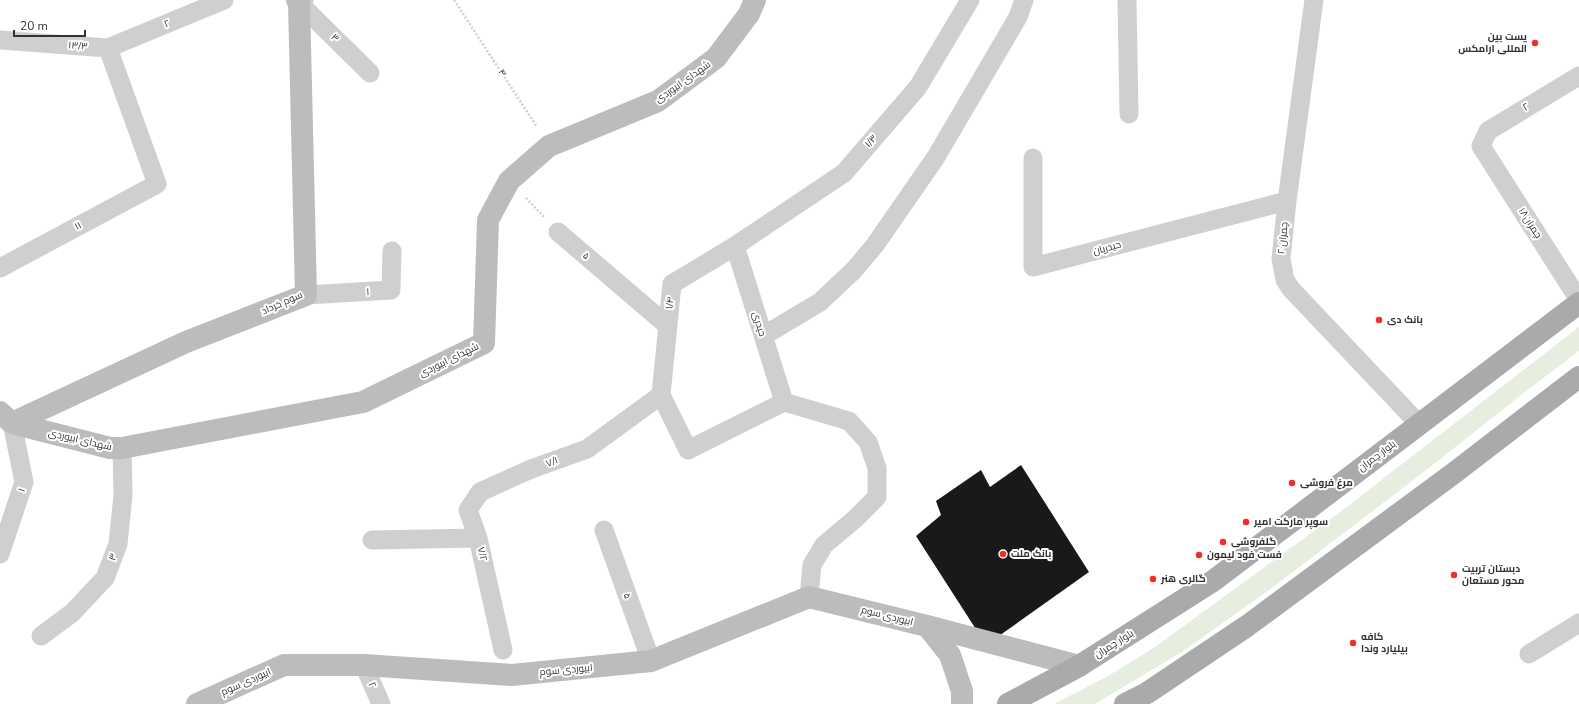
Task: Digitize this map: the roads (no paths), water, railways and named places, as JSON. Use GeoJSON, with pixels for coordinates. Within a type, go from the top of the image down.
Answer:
{"type":"FeatureCollection","features":[{"type":"Feature","properties":{"kind":"main road","name":"بلوار چمران"},"geometry":{"type":"LineString","coordinates":[[1008,704],[1079,666],[1213,581],[1579,301]]}},
{"type":"Feature","properties":{"kind":"main road"},"geometry":{"type":"LineString","coordinates":[[1125,704],[1147,693],[1247,626],[1448,477],[1579,377]]}},
{"type":"Feature","properties":{"kind":"street","name":"۲"},"geometry":{"type":"LineString","coordinates":[[108,48],[224,0]]}},
{"type":"Feature","properties":{"kind":"street","name":"شهدای ابیوردی"},"geometry":{"type":"LineString","coordinates":[[6,418],[110,448],[122,448],[363,402],[484,342],[488,220],[510,181],[549,146],[658,101],[716,58],[749,14],[755,0]]}},
{"type":"Feature","properties":{"kind":"street","name":"۱/۳"},"geometry":{"type":"LineString","coordinates":[[735,246],[844,173],[918,87],[970,0]]}},
{"type":"Feature","properties":{"kind":"street"},"geometry":{"type":"LineString","coordinates":[[763,336],[820,302],[854,270],[875,245],[945,143],[1018,17],[1024,0]]}},
{"type":"Feature","properties":{"kind":"street"},"geometry":{"type":"LineString","coordinates":[[1127,0],[1129,114]]}},
{"type":"Feature","properties":{"kind":"street","name":"چمران۲۰"},"geometry":{"type":"LineString","coordinates":[[1314,0],[1287,201],[1281,259],[1285,280],[1291,289],[1420,424]]}},
{"type":"Feature","properties":{"kind":"street","name":"۳"},"geometry":{"type":"LineString","coordinates":[[300,1],[370,73]]}},
{"type":"Feature","properties":{"kind":"street","name":"سوم خرداد"},"geometry":{"type":"LineString","coordinates":[[6,418],[186,342],[306,294],[300,1]]}},
{"type":"Feature","properties":{"kind":"street","name":"۱۳/۳"},"geometry":{"type":"LineString","coordinates":[[0,40],[108,48]]}},
{"type":"Feature","properties":{"kind":"street","name":"۱۱"},"geometry":{"type":"LineString","coordinates":[[0,268],[157,184],[108,48]]}},
{"type":"Feature","properties":{"kind":"street","name":"۲"},"geometry":{"type":"LineString","coordinates":[[1481,146],[1488,131],[1579,76]]}},
{"type":"Feature","properties":{"kind":"street","name":"چمران۱۸"},"geometry":{"type":"LineString","coordinates":[[1481,146],[1579,301]]}},
{"type":"Feature","properties":{"kind":"street","name":"حیدریان"},"geometry":{"type":"LineString","coordinates":[[1033,158],[1033,267],[1287,201]]}},
{"type":"Feature","properties":{"kind":"street","name":"۵"},"geometry":{"type":"LineString","coordinates":[[558,232],[668,326]]}},
{"type":"Feature","properties":{"kind":"street","name":"۱/۴"},"geometry":{"type":"LineString","coordinates":[[661,395],[672,284],[735,246]]}},
{"type":"Feature","properties":{"kind":"street","name":"حیدری"},"geometry":{"type":"LineString","coordinates":[[735,246],[784,402]]}},
{"type":"Feature","properties":{"kind":"street","name":"۱"},"geometry":{"type":"LineString","coordinates":[[306,294],[391,290],[392,251]]}},
{"type":"Feature","properties":{"kind":"street"},"geometry":{"type":"LineString","coordinates":[[661,395],[688,450],[784,402],[849,421],[868,442],[877,468],[876,497],[855,519],[824,545],[812,565],[809,597]]}},
{"type":"Feature","properties":{"kind":"street","name":"۷/۱"},"geometry":{"type":"LineString","coordinates":[[478,538],[468,510],[480,492],[531,469],[587,449],[661,395]]}},
{"type":"Feature","properties":{"kind":"street","name":"۱"},"geometry":{"type":"LineString","coordinates":[[0,554],[24,482],[6,418]]}},
{"type":"Feature","properties":{"kind":"street","name":"۳"},"geometry":{"type":"LineString","coordinates":[[41,636],[72,613],[105,578],[118,544],[123,495],[122,448]]}},
{"type":"Feature","properties":{"kind":"street","name":"۵"},"geometry":{"type":"LineString","coordinates":[[604,530],[651,661]]}},
{"type":"Feature","properties":{"kind":"street","name":"۷/۲"},"geometry":{"type":"LineString","coordinates":[[372,540],[478,538],[503,650]]}},
{"type":"Feature","properties":{"kind":"street","name":"ابیوردی سوم"},"geometry":{"type":"LineString","coordinates":[[197,704],[284,665],[364,665],[512,675],[651,661],[809,597],[1079,666]]}},
{"type":"Feature","properties":{"kind":"street"},"geometry":{"type":"LineString","coordinates":[[1529,654],[1579,624]]}},
{"type":"Feature","properties":{"kind":"street","name":"ابیوردی سوم"},"geometry":{"type":"LineString","coordinates":[[927,626],[950,656],[962,691],[962,704]]}},
{"type":"Feature","properties":{"kind":"street","name":"۲"},"geometry":{"type":"LineString","coordinates":[[364,665],[381,704]]}},
{"type":"Feature","properties":{"kind":"place","name":"پست بین المللی ارامکس"},"geometry":{"type":"Point","coordinates":[1535,43]}},
{"type":"Feature","properties":{"kind":"place","name":"بانک دی"},"geometry":{"type":"Point","coordinates":[1379,320]}},
{"type":"Feature","properties":{"kind":"place","name":"مرغ فروشی"},"geometry":{"type":"Point","coordinates":[1292,483]}},
{"type":"Feature","properties":{"kind":"place","name":"سوپر مارکت امیر"},"geometry":{"type":"Point","coordinates":[1246,522]}},
{"type":"Feature","properties":{"kind":"place","name":"گلفروشی"},"geometry":{"type":"Point","coordinates":[1223,542]}},
{"type":"Feature","properties":{"kind":"place","name":"بانک ملت"},"geometry":{"type":"Point","coordinates":[1003,554]}},
{"type":"Feature","properties":{"kind":"place","name":"فست فود لیمون"},"geometry":{"type":"Point","coordinates":[1199,555]}},
{"type":"Feature","properties":{"kind":"place","name":"دبستان تربیت محور مستعان"},"geometry":{"type":"Point","coordinates":[1454,575]}},
{"type":"Feature","properties":{"kind":"place","name":"گالری هنر"},"geometry":{"type":"Point","coordinates":[1153,579]}},
{"type":"Feature","properties":{"kind":"place","name":"کافه بیلیارد وندا"},"geometry":{"type":"Point","coordinates":[1353,643]}}]}
